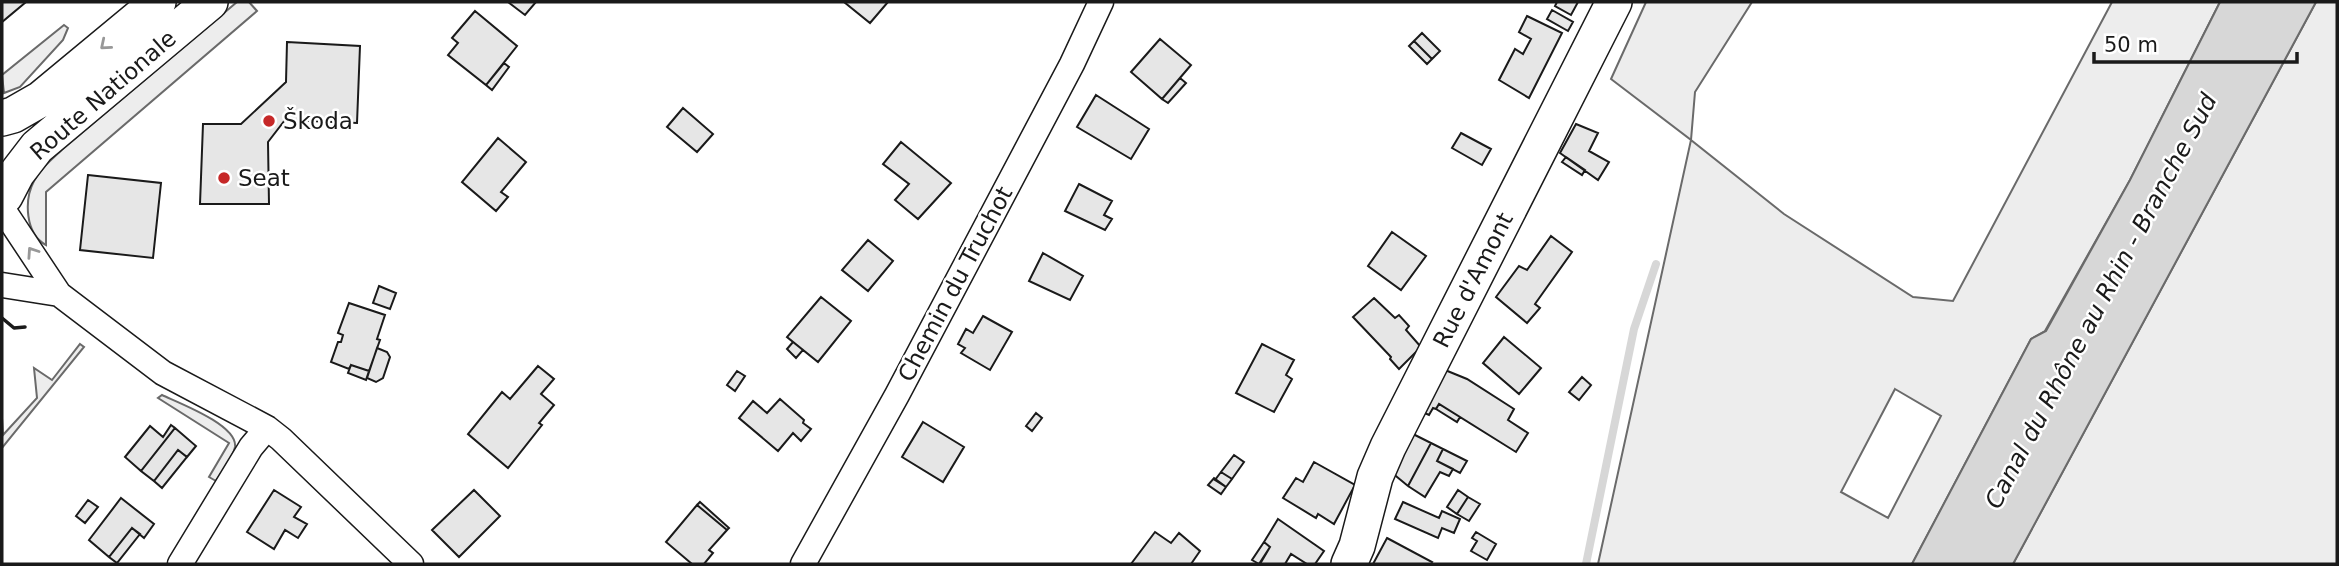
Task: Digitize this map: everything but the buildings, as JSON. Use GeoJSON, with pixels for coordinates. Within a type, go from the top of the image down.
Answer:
{"type":"FeatureCollection","features":[{"type":"Feature","properties":{"kind":"street","name":"Route Nationale"},"geometry":{"type":"LineString","coordinates":[[2,118],[13,115],[41,99],[158,2]]}},
{"type":"Feature","properties":{"kind":"street","name":"Route Nationale"},"geometry":{"type":"LineString","coordinates":[[3,201],[17,173],[37,147],[209,2]]}},
{"type":"Feature","properties":{"kind":"street","name":"Chemin du Truchot"},"geometry":{"type":"LineString","coordinates":[[803,564],[897,395],[1072,64],[1101,2]]}},
{"type":"Feature","properties":{"kind":"street","name":"Rue d'Amont"},"geometry":{"type":"LineString","coordinates":[[1349,564],[1357,546],[1375,477],[1388,447],[1614,2]]}},
{"type":"Feature","properties":{"kind":"street"},"geometry":{"type":"LineString","coordinates":[[3,201],[60,294],[163,373],[267,428],[304,460],[411,564]]}},
{"type":"Feature","properties":{"kind":"street"},"geometry":{"type":"LineString","coordinates":[[2,285],[60,294]]}},
{"type":"Feature","properties":{"kind":"street"},"geometry":{"type":"LineString","coordinates":[[180,564],[251,447],[267,428]]}},
{"type":"Feature","properties":{"kind":"shaded area"},"geometry":{"type":"Polygon","coordinates":[[[237,2],[249,2],[257,11],[46,192],[46,245],[39,240],[30,225],[29,197],[34,181],[47,163],[237,2]]]}},
{"type":"Feature","properties":{"kind":"shaded area"},"geometry":{"type":"Polygon","coordinates":[[[1646,2],[1752,2],[1695,92],[1691,140],[1611,79],[1646,2]]]}},
{"type":"Feature","properties":{"kind":"shaded area"},"geometry":{"type":"Polygon","coordinates":[[[2112,2],[2220,2],[2130,180],[2045,331],[2031,339],[1912,564],[1598,564],[1691,140],[1784,214],[1913,297],[1953,301],[2112,2]],[[1895,389],[1841,492],[1888,518],[1941,416],[1895,389]]]}},
{"type":"Feature","properties":{"kind":"shaded area"},"geometry":{"type":"Polygon","coordinates":[[[2316,2],[2337,2],[2337,564],[2013,564],[2316,2]]]}},
{"type":"Feature","properties":{"kind":"shaded area"},"geometry":{"type":"Polygon","coordinates":[[[64,25],[68,28],[63,40],[20,87],[4,93],[2,75],[64,25]]]}},
{"type":"Feature","properties":{"kind":"shaded area"},"geometry":{"type":"Polygon","coordinates":[[[80,344],[84,347],[2,448],[2,418],[3,435],[37,398],[34,368],[52,380],[80,344]]]}},
{"type":"Feature","properties":{"kind":"shaded area"},"geometry":{"type":"Polygon","coordinates":[[[162,395],[218,423],[233,439],[235,447],[232,456],[216,481],[209,477],[229,443],[158,398],[162,395]]]}},
{"type":"Feature","properties":{"kind":"water","name":"Canal du Rhône au Rhin - Branche Sud"},"geometry":{"type":"Polygon","coordinates":[[[2220,2],[2316,2],[2013,564],[1912,564],[2031,339],[2046,331],[2130,180],[2220,2]]]}},
{"type":"Feature","properties":{"kind":"waterway"},"geometry":{"type":"LineString","coordinates":[[1586,564],[1634,329],[1656,264]]}},
{"type":"Feature","properties":{"kind":"fence"},"geometry":{"type":"LineString","coordinates":[[2,318],[14,328],[25,327]]}},
{"type":"Feature","properties":{"kind":"wall"},"geometry":{"type":"LineString","coordinates":[[2,318],[14,328],[25,327]]}},
{"type":"Feature","properties":{"kind":"place","name":"Škoda"},"geometry":{"type":"Point","coordinates":[269,121]}},
{"type":"Feature","properties":{"kind":"place","name":"Seat"},"geometry":{"type":"Point","coordinates":[224,178]}}]}
